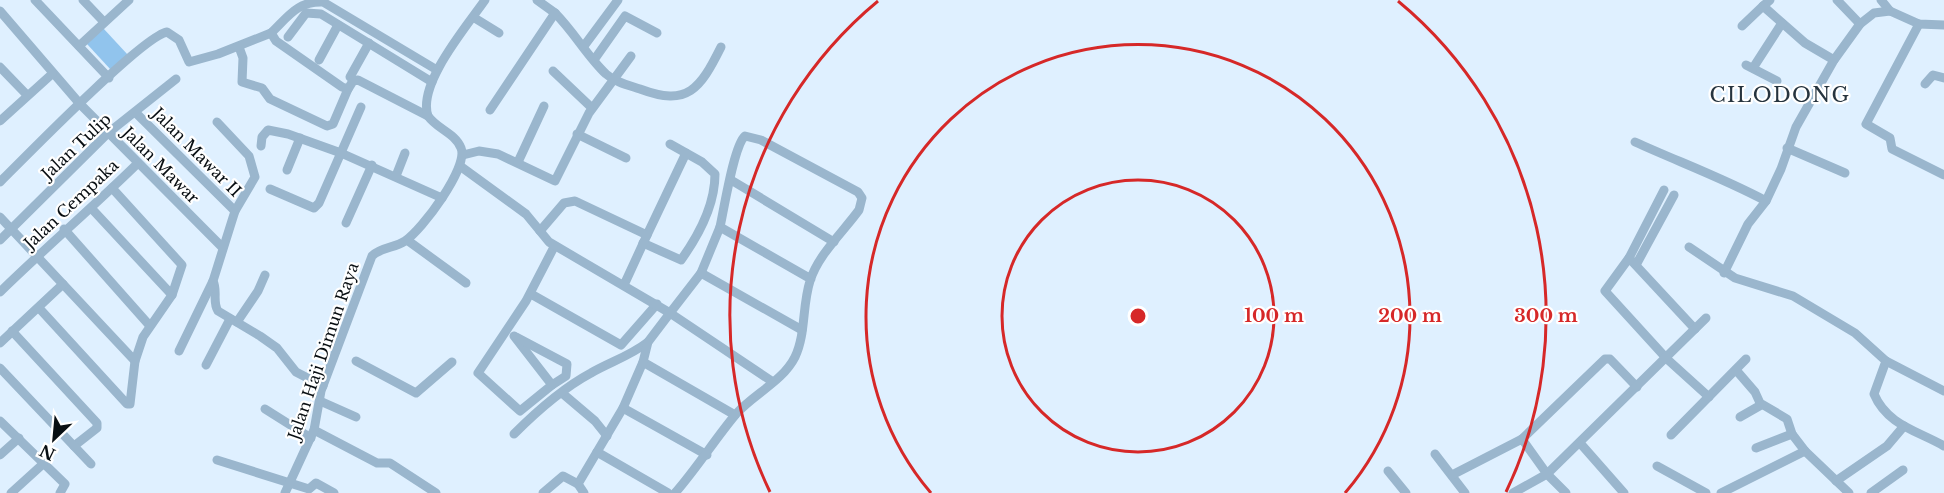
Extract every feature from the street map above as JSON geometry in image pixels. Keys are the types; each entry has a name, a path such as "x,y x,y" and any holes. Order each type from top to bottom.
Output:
{"street":[{"path":"35,0 110,78"},
{"path":"83,0 104,22"},
{"path":"79,46 129,0"},
{"path":"428,116 427,98 437,70 485,0"},
{"path":"537,0 555,13 614,80 646,92 678,97 684,95 706,74 721,46"},
{"path":"584,46 618,0"},
{"path":"1837,0 1860,24"},
{"path":"1881,0 1890,11 1919,24 1944,25"},
{"path":"0,182 80,104 144,45 161,33 167,32 179,40 189,62 272,33 297,8 308,2 323,2 437,70"},
{"path":"1742,26 1766,3 1782,23 1805,44 1834,60"},
{"name":"Jalan Mawar","path":"0,11 80,104 137,164 222,247"},
{"path":"1724,273 1749,224 1766,201 1782,169 1787,148 1834,60 1860,24 1874,13 1890,11"},
{"path":"288,37 306,13 321,14 432,82"},
{"path":"490,110 555,13"},
{"path":"594,60 625,16 657,33"},
{"path":"473,17 498,33"},
{"path":"1777,81 1750,67 1782,23"},
{"path":"1919,24 1866,124 1891,139 1892,149 1944,175"},
{"path":"319,60 338,25"},
{"path":"272,33 276,41 348,89"},
{"path":"350,77 369,44"},
{"path":"240,46 246,83 262,88 270,99 327,126 333,124 348,89 353,81 358,80 428,116 457,140 463,155 460,166 442,198 407,240 466,283"},
{"path":"463,155 488,152 518,162 555,181 592,108 622,72 632,56"},
{"path":"0,67 27,95"},
{"path":"553,71 592,108"},
{"path":"1,118 52,74"},
{"path":"1925,84 1933,75 1944,78"},
{"name":"Jalan Tulip","path":"0,240 108,133 176,79"},
{"path":"518,162 544,106"},
{"path":"270,189 314,208 319,203 361,107"},
{"name":"Jalan Mawar II","path":"136,113 235,211 222,247 215,284 179,351"},
{"path":"217,122 249,156 254,168 255,177 235,211"},
{"path":"261,146 264,134 268,130 300,138 372,165 442,198"},
{"path":"577,134 626,158"},
{"path":"514,434 531,417 592,372 633,354 648,342 701,273 720,227 734,158 741,139 750,136 858,192 862,198 859,210 834,242 811,279 802,330 794,358 773,382 752,397 735,415 707,455 675,493"},
{"path":"287,170 300,138"},
{"path":"1635,142 1694,169 1719,176 1766,201"},
{"path":"540,231 564,203 575,201 681,260 698,238 713,199 715,174 670,144"},
{"path":"1787,148 1845,173"},
{"path":"396,176 405,153"},
{"path":"624,285 686,153"},
{"name":"Jalan Cempaka","path":"0,292 64,229 92,209 137,164"},
{"path":"346,223 372,165"},
{"path":"460,166 526,214 554,247 657,304 773,382"},
{"path":"731,180 834,242"},
{"path":"39,308 128,404 131,403 135,361 150,326 172,295 182,264 112,188"},
{"path":"1633,262 1664,190"},
{"path":"1674,195 1633,262 1606,287 1606,294 1667,359 1709,397"},
{"path":"92,209 172,295"},
{"path":"0,217 135,361"},
{"path":"720,227 811,279"},
{"path":"64,229 150,326"},
{"name":"Jalan Haji Dimun Raya","path":"287,488 313,434 323,386 372,256 377,251 407,240"},
{"path":"510,334 567,364 566,376 520,411 478,373 510,334 554,247"},
{"path":"1689,247 1724,273 1793,296 1855,333 1887,361 1944,391"},
{"path":"1633,262 1695,329"},
{"path":"701,273 802,330"},
{"path":"206,365 233,320 258,291 265,275"},
{"path":"0,343 63,284"},
{"path":"215,284 214,306 277,348 296,372 323,386"},
{"path":"531,294 621,345 657,304"},
{"path":"1513,493 1547,474 1667,359 1706,318"},
{"path":"12,331 97,423 97,428 74,446"},
{"path":"510,334 552,386"},
{"path":"578,484 623,408 644,363 648,342"},
{"path":"1452,475 1522,439 1605,359 1610,359 1637,387"},
{"path":"1671,435 1746,359"},
{"path":"356,360 416,393 452,362"},
{"path":"1887,361 1874,394 1887,414 1904,426 1944,446"},
{"path":"644,363 735,415"},
{"path":"0,369 91,464"},
{"path":"1736,370 1761,405 1787,418 1792,434 1804,451 1849,493"},
{"path":"562,393 595,421 607,436"},
{"path":"320,401 356,417"},
{"path":"1740,417 1761,405"},
{"path":"623,408 707,455"},
{"path":"265,409 377,463 390,463 436,493"},
{"path":"0,421 65,484 60,493"},
{"path":"1836,481 1887,446 1904,426"},
{"path":"1756,448 1792,434"},
{"path":"0,455 19,438"},
{"path":"1522,439 1547,474 1566,493"},
{"path":"1580,443 1624,493"},
{"path":"1721,493 1804,451"},
{"path":"597,452 668,493"},
{"path":"1436,454 1465,493"},
{"path":"217,460 287,488 309,489 316,483 334,493"},
{"path":"11,493 43,464"},
{"path":"1657,466 1706,493"},
{"path":"1871,493 1903,470"},
{"path":"1388,471 1406,493"},
{"path":"543,493 563,476 578,484 585,493"}],"shaded area":[{"path":"103,28 128,55 111,70 87,44"}],"district":[{"name":"CILODONG","path":"1780,95"}]}
